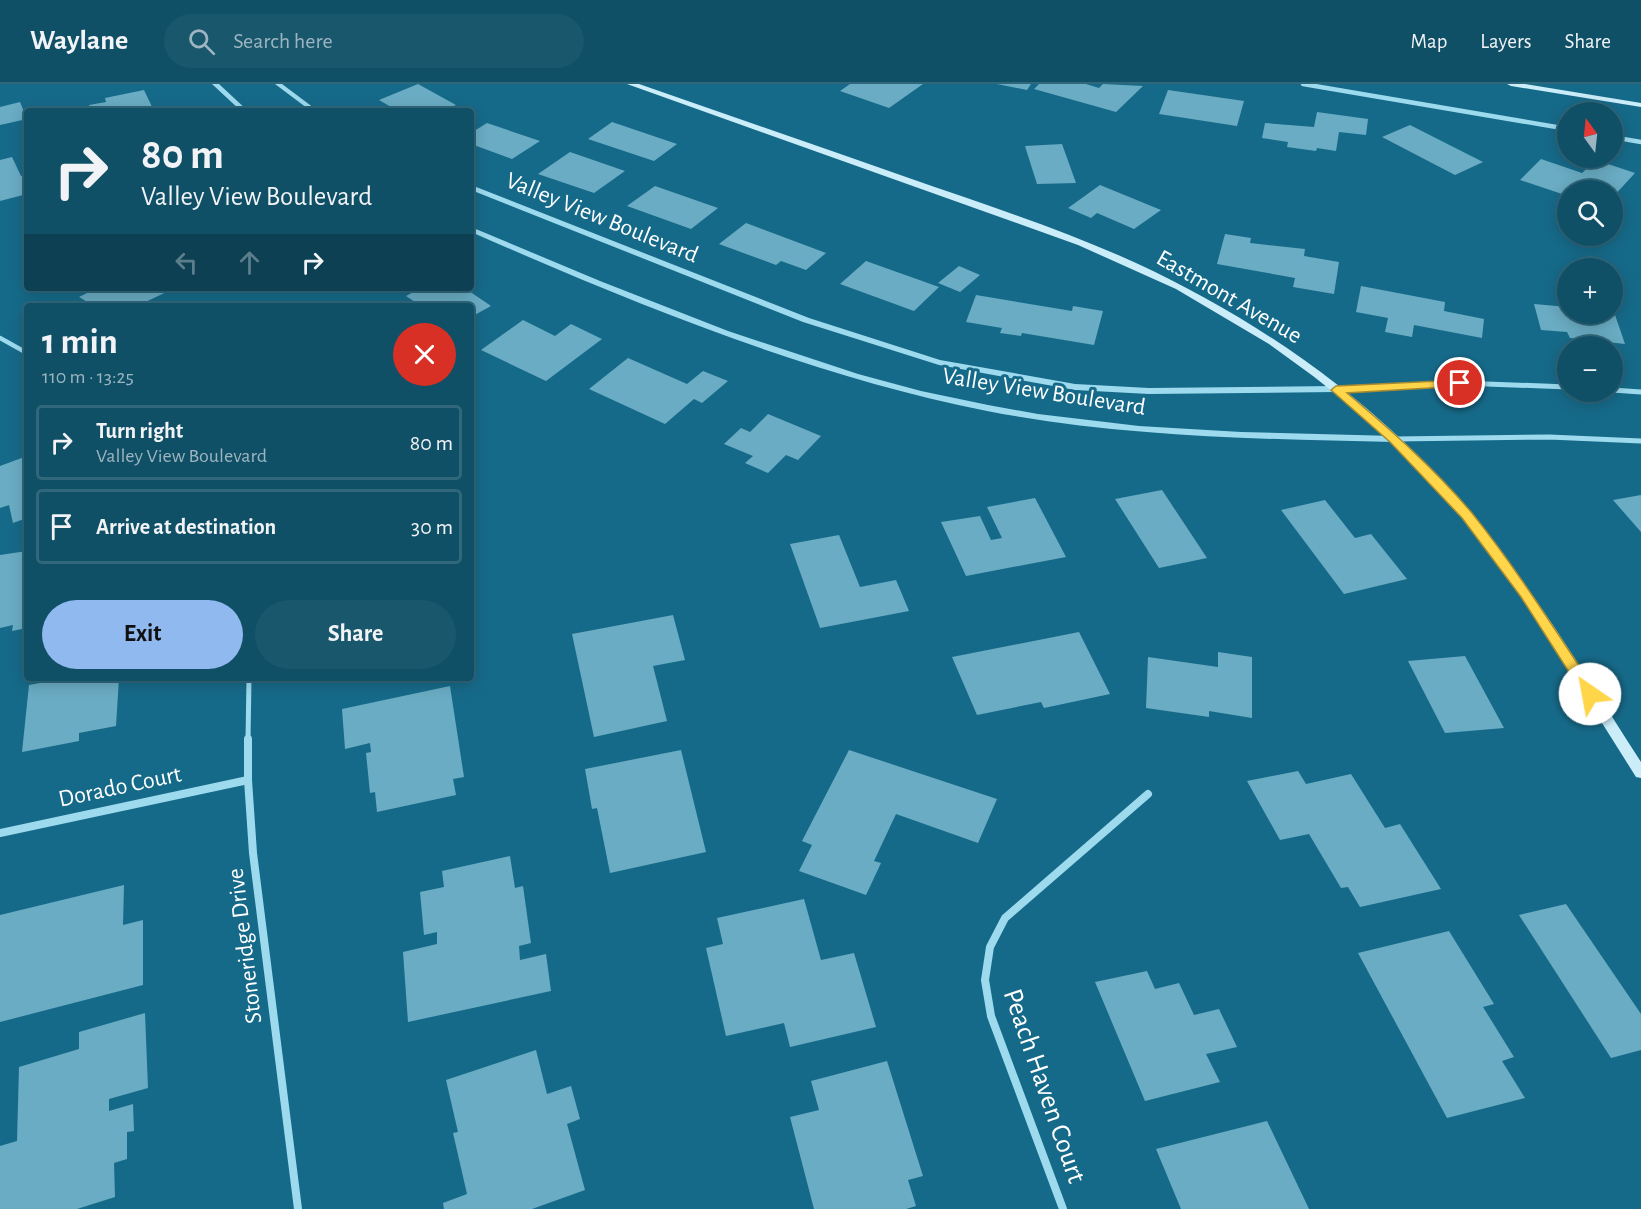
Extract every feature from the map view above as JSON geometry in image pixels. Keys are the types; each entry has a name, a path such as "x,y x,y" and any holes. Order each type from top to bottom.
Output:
{"main road":[{"name":"Eastmont Avenue","path":"631,84 1080,243 1166,281 1250,328 1336,390 1394,439 1435,480 1497,553 1641,773"},
{"path":"1511,84 1641,105"}],"street":[{"path":"215,84 242,108"},
{"path":"278,84 311,108"},
{"path":"1303,84 1557,127"},
{"path":"1623,139 1641,142"},
{"name":"Valley View Boulevard","path":"474,188 806,320 939,362 1075,387 1149,391 1336,390 1460,383 1557,387"},
{"name":"Valley View Boulevard","path":"474,230 575,274 754,343 836,370 987,408 1082,422 1199,433 1394,439 1504,437 1641,441"},
{"path":"0,338 24,351"},
{"path":"1623,391 1641,392"},
{"name":"Stoneridge Drive","path":"249,681 248,780 263,946 298,1209"},
{"name":"Dorado Court","path":"0,833 248,780"},
{"name":"Peach Haven Court","path":"1063,1209 991,1016 984,980 990,947 1005,918 1148,794"}],"building":[{"path":"418,84 456,105 449,108 393,108 379,100"},
{"path":"850,84 923,84 889,108 840,91"},
{"path":"997,84 1031,84 1027,90"},
{"path":"1039,84 1086,84 1099,88 1103,84 1143,86 1116,112 1034,89"},
{"path":"144,90 153,108 90,108 89,105 106,102 105,98"},
{"path":"1168,90 1244,101 1237,126 1159,114"},
{"path":"20,102 24,120 0,125 0,107"},
{"path":"1317,112 1368,119 1366,135 1339,132 1336,151 1287,147 1288,142 1262,138 1265,123 1314,127"},
{"path":"612,122 677,144 654,161 588,139"},
{"path":"487,123 540,141 512,159 474,145 474,131"},
{"path":"1410,125 1483,162 1455,175 1382,137"},
{"path":"1062,144 1076,183 1037,184 1025,146"},
{"path":"570,152 625,171 594,193 538,174"},
{"path":"12,157 21,176 24,176 24,195 0,201 0,160"},
{"path":"1541,159 1557,164 1557,168 1567,168 1582,173 1587,168 1620,168 1635,173 1623,186 1623,180 1557,180 1557,192 1520,180"},
{"path":"1100,185 1161,210 1134,229 1097,213 1091,218 1068,208"},
{"path":"655,186 718,208 691,229 627,206"},
{"path":"746,223 826,253 806,270 781,261 776,265 719,244"},
{"path":"1225,234 1251,238 1250,243 1305,249 1304,256 1339,262 1334,294 1293,287 1295,278 1217,264"},
{"path":"866,261 939,287 914,311 840,284"},
{"path":"959,266 980,275 960,292 938,283"},
{"path":"1361,286 1445,302 1444,311 1484,319 1482,338 1414,325 1412,337 1385,332 1388,318 1356,312"},
{"path":"84,291 169,291 143,303 89,303 79,297 87,293"},
{"path":"415,291 469,291 491,306 474,315 474,303 416,303 406,296"},
{"path":"976,295 1072,311 1073,306 1103,311 1094,345 1022,333 1021,336 1000,333 1002,328 966,322"},
{"path":"1534,304 1557,306 1557,324 1618,324 1622,336 1569,336 1567,332 1541,330"},
{"path":"523,320 555,336 571,324 602,339 546,381 481,350"},
{"path":"628,358 687,384 703,371 728,381 702,403 694,399 665,424 589,389"},
{"path":"768,414 821,436 798,460 786,455 768,473 745,463 753,456 724,444 741,428 750,432"},
{"path":"24,457 24,519 13,523 9,505 0,508 0,466"},
{"path":"1162,490 1207,558 1159,568 1115,499"},
{"path":"1641,495 1641,532 1613,500"},
{"path":"1035,498 1066,557 966,576 941,522 980,516 991,540 1002,538 987,507"},
{"path":"1325,500 1355,538 1371,534 1407,579 1344,594 1281,510"},
{"path":"839,535 860,587 896,580 909,611 820,628 790,544"},
{"path":"24,551 24,629 12,631 13,625 0,628 0,555"},
{"path":"673,615 685,660 653,666 667,721 594,737 572,634"},
{"path":"1079,632 1110,694 1044,708 1041,702 977,715 952,657"},
{"path":"1218,652 1252,657 1252,718 1209,711 1209,717 1146,708 1148,657 1218,667"},
{"path":"1465,656 1504,728 1445,733 1408,661"},
{"path":"51,681 119,681 116,726 79,733 79,741 22,752 29,685"},
{"path":"450,686 464,777 453,779 456,795 377,812 375,792 370,793 366,753 371,752 370,743 345,749 342,709"},
{"path":"681,750 706,852 610,873 597,808 592,809 585,769"},
{"path":"849,750 997,799 978,843 896,814 874,861 881,863 866,895 799,871 812,845 802,841"},
{"path":"1298,771 1306,784 1351,774 1385,828 1400,824 1441,889 1360,907 1348,887 1341,888 1309,834 1280,840 1247,781"},
{"path":"510,856 515,888 523,886 531,943 519,946 520,960 546,954 551,991 408,1022 403,952 437,944 437,932 424,935 420,892 444,887 442,871"},
{"path":"124,885 123,925 143,920 143,985 0,1022 0,915"},
{"path":"804,899 821,960 854,953 876,1027 790,1047 784,1023 726,1036 706,948 723,944 717,918"},
{"path":"1566,904 1641,1014 1641,1050 1611,1058 1519,915"},
{"path":"1449,931 1494,1004 1483,1007 1514,1057 1502,1061 1525,1098 1447,1118 1358,953"},
{"path":"1147,971 1155,989 1179,983 1194,1015 1219,1009 1237,1047 1206,1054 1220,1082 1145,1101 1095,982"},
{"path":"145,1013 148,1088 109,1099 109,1111 133,1104 134,1131 127,1132 127,1159 114,1163 115,1197 77,1209 0,1209 0,1146 17,1141 19,1067 79,1049 79,1032"},
{"path":"536,1050 547,1094 571,1086 580,1119 567,1124 585,1190 532,1209 444,1209 443,1203 467,1194 453,1133 458,1132 446,1080"},
{"path":"887,1061 923,1176 908,1180 916,1206 906,1209 814,1209 790,1117 819,1110 811,1081"},
{"path":"1267,1121 1309,1209 1181,1209 1156,1149"}],"route":[{"path":"1460,383 1336,390 1394,439 1467,515 1497,553 1590,694"}]}
